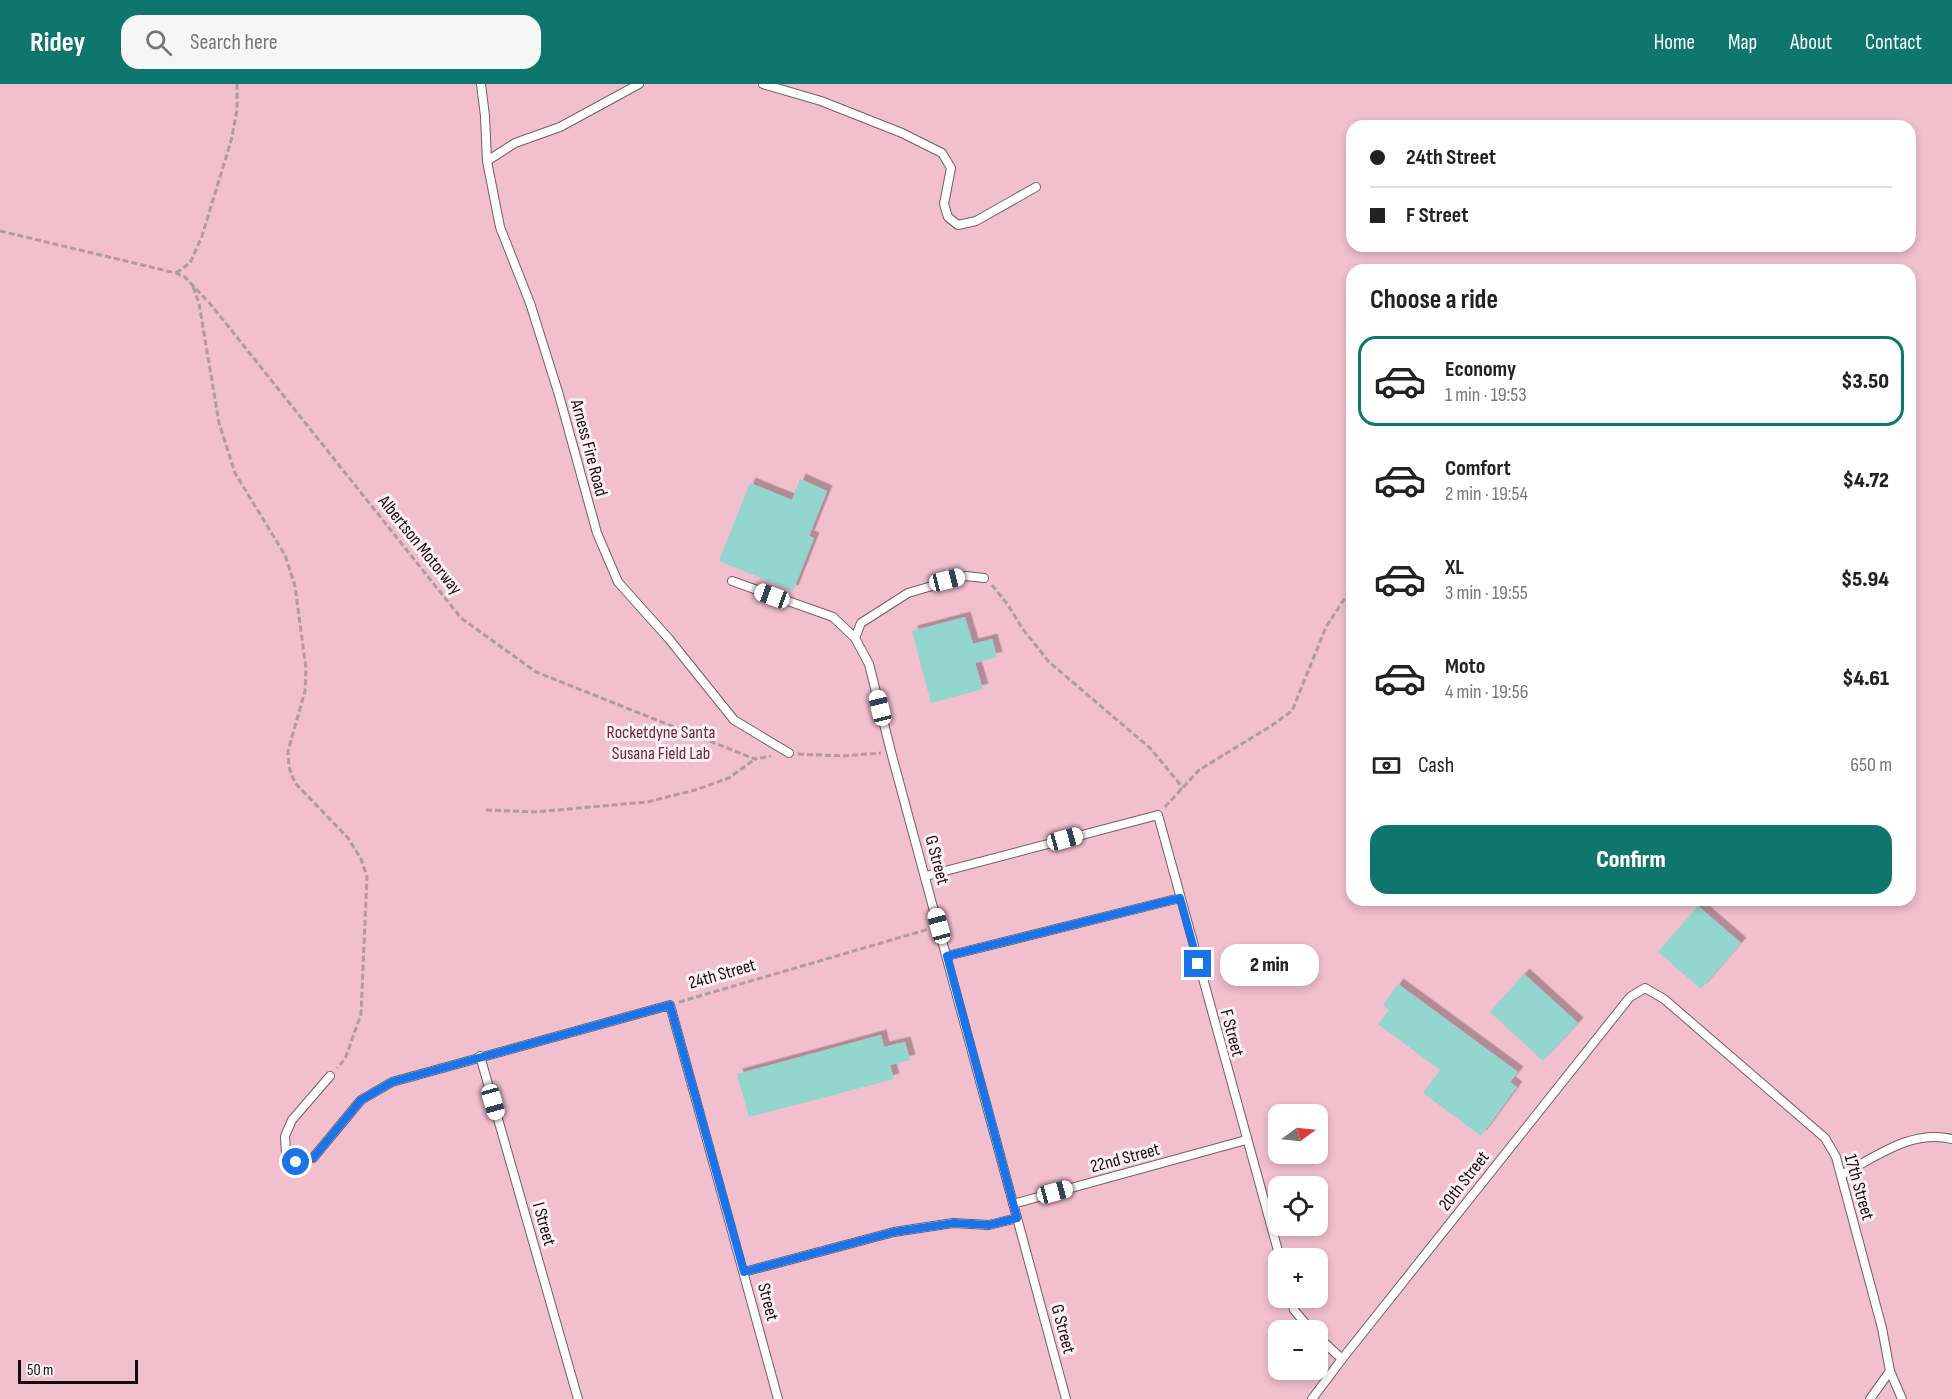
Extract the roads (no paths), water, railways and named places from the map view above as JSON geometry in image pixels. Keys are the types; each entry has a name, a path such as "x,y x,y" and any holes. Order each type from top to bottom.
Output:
{"lane":[{"name":"Arness Fire Road","path":"481,84 487,161 500,227 530,303 559,394 597,533 618,582 669,639 734,720 789,753"},
{"path":"487,161 515,143 560,127 639,84"},
{"path":"763,84 821,101 902,133 942,153 951,168 944,204 948,217 958,225 976,221 1036,187"},
{"path":"855,638 861,623 908,593 966,576 984,578"},
{"name":"G Street","path":"732,581 833,617 855,638 869,664 1066,1399"},
{"name":"F Street","path":"926,876 1158,815 1277,1248"},
{"path":"947,956 1180,898"},
{"name":"17th Street","path":"1645,988 1664,999 1825,1138 1836,1157 1882,1328 1890,1371 1902,1399"},
{"name":"20th Street","path":"1312,1399 1630,997 1645,988"},
{"name":"24th Street","path":"330,1076 292,1120 285,1136 286,1154 296,1162 313,1158 361,1100 392,1082 670,1005"},
{"name":"Street","path":"670,1005 778,1399"},
{"name":"I Street","path":"480,1056 578,1399"},
{"path":"1841,1175 1906,1141 1925,1136 1952,1139"},
{"name":"22nd Street","path":"1013,1204 1246,1140"},
{"path":"744,1272 894,1232 954,1223 989,1225 1017,1218"},
{"path":"1294,1308 1302,1320"},
{"path":"1328,1346 1342,1359"},
{"path":"1870,1399 1890,1371"}],"park label":[{"name":"Rocketdyne Santa Susana Field Lab","path":"661,742"}]}
